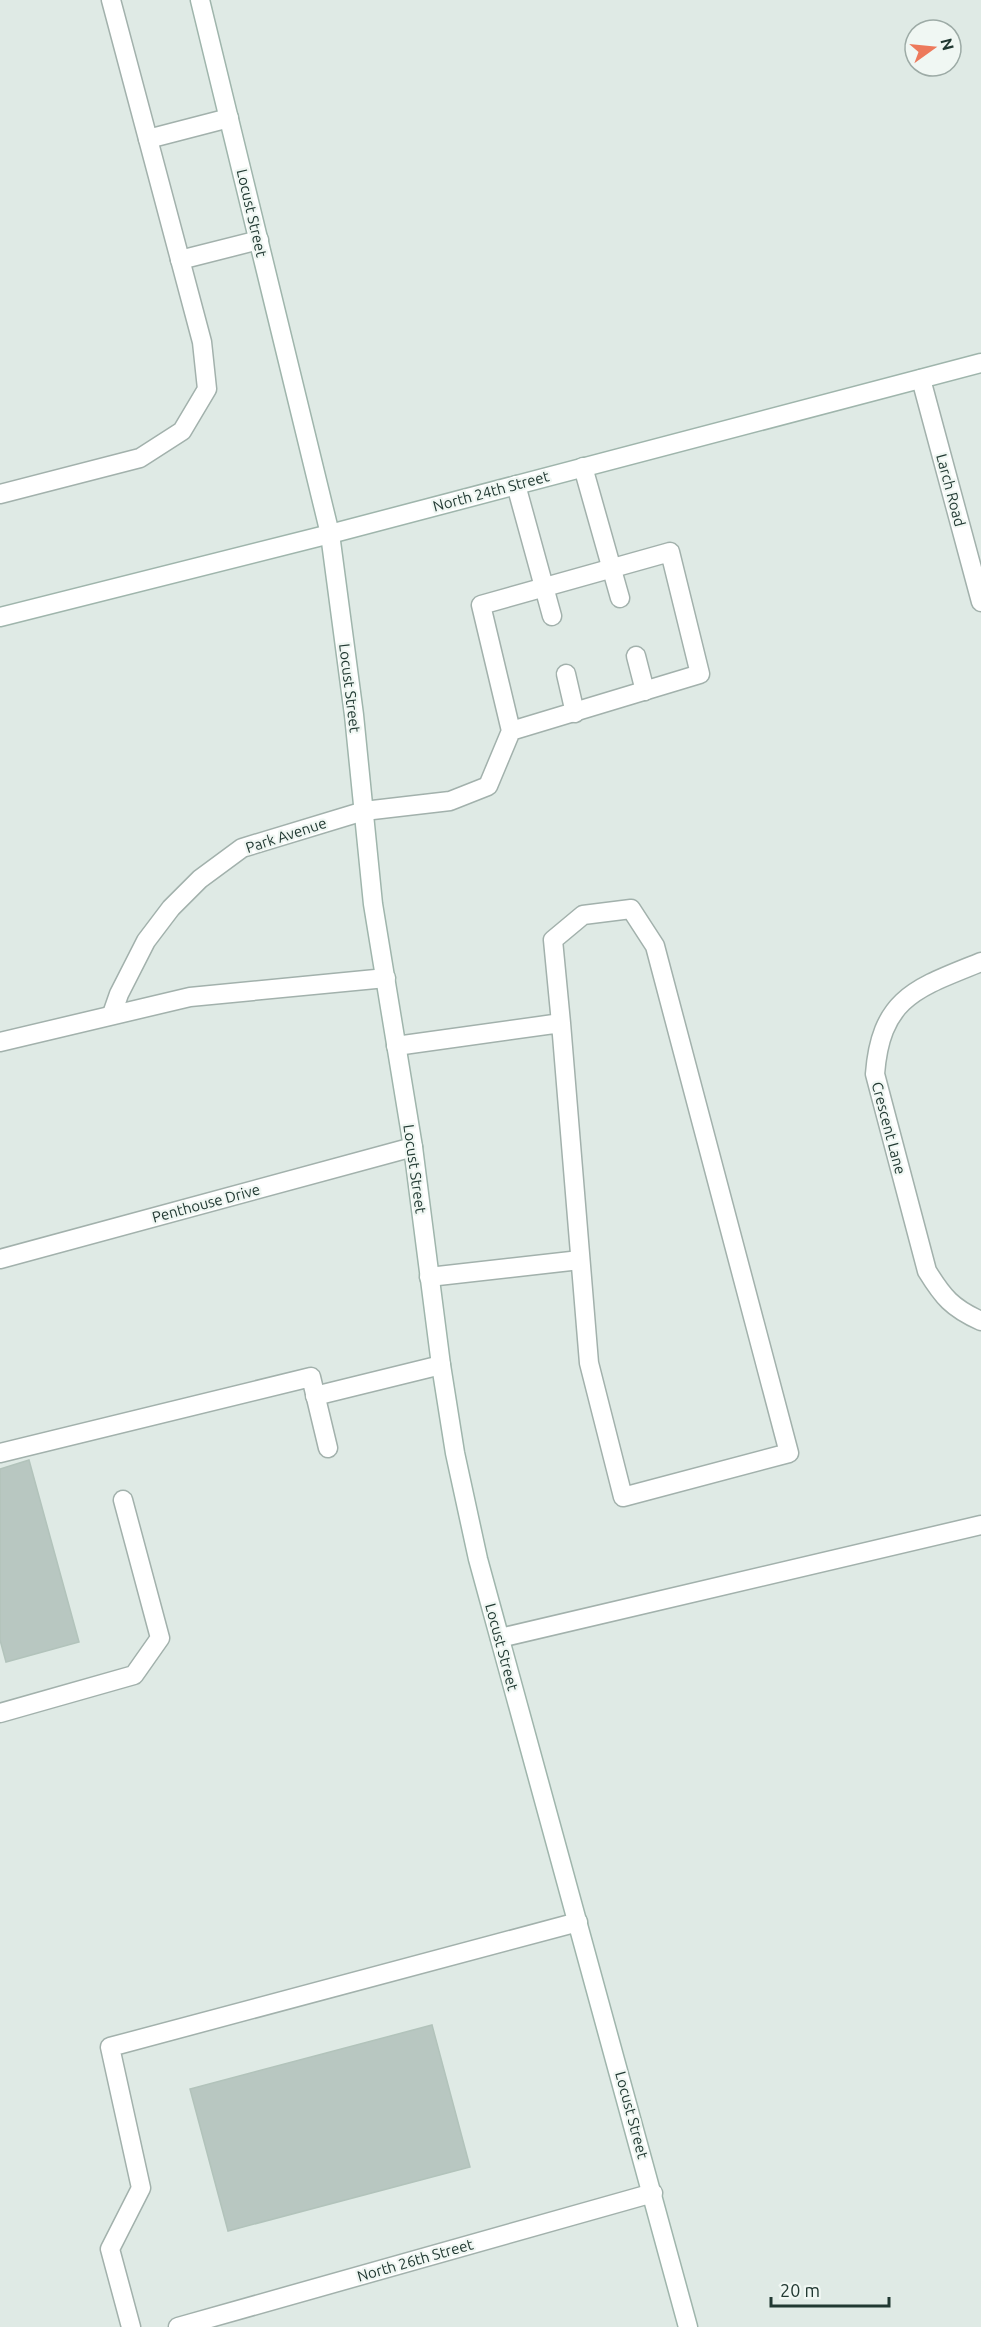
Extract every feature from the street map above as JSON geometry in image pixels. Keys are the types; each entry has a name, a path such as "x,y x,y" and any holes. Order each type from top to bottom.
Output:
{"street":[{"path":"0,494 140,458 182,431 207,389 202,342 111,0"},
{"name":"Locust Street","path":"200,0 330,534 354,715 373,904 413,1147 441,1365 455,1453 476,1548 688,2327"},
{"path":"148,139 230,118"},
{"path":"180,260 259,240"},
{"name":"North 24th Street","path":"0,617 330,534 981,363"},
{"name":"Larch Road","path":"921,379 981,602"},
{"path":"583,467 620,598"},
{"path":"516,485 552,616"},
{"path":"670,552 700,674 511,731 481,604 545,588 611,567 670,552"},
{"path":"636,656 645,691"},
{"path":"566,674 575,713"},
{"name":"Park Avenue","path":"112,1014 119,994 146,941 171,908 200,879 242,848 364,811 450,801 488,786 511,731"},
{"path":"631,909 655,946 789,1453 623,1497 589,1363 561,1023 554,940 583,915 631,909"},
{"name":"Crescent Lane","path":"981,962 924,985 903,1001 885,1025 877,1051 875,1074 927,1271 943,1296 965,1314 981,1321"},
{"path":"0,1042 190,997 386,978"},
{"path":"396,1046 561,1023"},
{"name":"Penthouse Drive","path":"0,1259 413,1147"},
{"path":"429,1277 580,1260"},
{"path":"315,1396 441,1365"},
{"path":"0,1453 310,1377 328,1448"},
{"path":"0,1713 134,1675 160,1638 123,1500"},
{"path":"500,1638 981,1525"},
{"path":"131,2327 110,2248 141,2188 110,2047 578,1922"},
{"name":"North 26th Street","path":"178,2327 653,2193"}],"building":[{"path":"29,1460 79,1642 6,1662 0,1640 0,1469"},
{"path":"432,2025 470,2167 228,2231 190,2089"}]}
